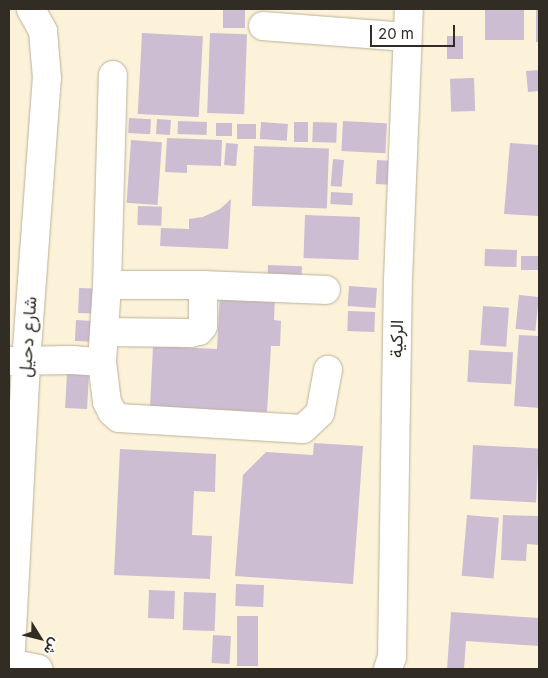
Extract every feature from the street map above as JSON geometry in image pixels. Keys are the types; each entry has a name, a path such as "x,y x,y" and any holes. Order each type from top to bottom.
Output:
{"street":[{"name":"شارع دحيل","path":"10,666 17,361 47,78 43,31 31,9"},
{"name":"الركية","path":"388,669 392,657 398,279 408,9"},
{"path":"263,26 406,37"},
{"path":"113,74 107,284 102,362 107,402 112,412 119,418 303,429 320,413 328,370"},
{"path":"107,284 203,284 326,290"},
{"path":"104,332 190,333 199,331 203,326 203,284"},
{"path":"17,361 72,360 102,362"},
{"path":"10,666 38,669"}],"building":[{"path":"223,9 245,9 245,28 223,28"},
{"path":"485,9 524,9 524,40 485,40"},
{"path":"536,9 539,9 539,42 536,42"},
{"path":"142,33 203,36 199,117 138,114"},
{"path":"210,33 247,34 244,114 207,113"},
{"path":"447,36 463,36 463,59 447,59"},
{"path":"539,70 539,91 528,92 526,71"},
{"path":"474,78 475,111 451,112 450,79"},
{"path":"129,118 151,119 150,134 128,133"},
{"path":"157,119 171,120 170,135 156,134"},
{"path":"178,121 207,122 207,135 178,134"},
{"path":"343,121 387,123 385,153 341,151"},
{"path":"261,122 288,124 287,141 260,139"},
{"path":"294,122 308,122 308,142 294,142"},
{"path":"313,122 337,123 336,143 312,142"},
{"path":"216,123 232,123 232,136 216,136"},
{"path":"237,124 256,124 256,139 237,139"},
{"path":"167,138 222,140 221,166 187,165 187,173 165,172"},
{"path":"131,140 162,142 158,205 127,203"},
{"path":"226,143 238,144 236,166 224,165"},
{"path":"510,143 539,145 539,216 504,214"},
{"path":"254,146 329,149 327,209 252,206"},
{"path":"333,159 344,160 342,187 331,186"},
{"path":"377,160 397,161 396,185 376,184"},
{"path":"331,192 353,193 352,205 330,204"},
{"path":"231,199 228,249 160,246 161,228 189,229 189,219 203,217 220,209"},
{"path":"138,206 162,207 161,226 137,225"},
{"path":"305,215 360,217 358,260 303,258"},
{"path":"485,249 517,250 516,267 484,266"},
{"path":"521,256 539,256 539,270 521,270"},
{"path":"268,265 302,266 301,280 268,279"},
{"path":"349,286 377,288 376,308 348,306"},
{"path":"79,288 103,289 102,314 78,313"},
{"path":"220,292 275,295 274,320 281,321 280,346 271,346 267,412 150,407 153,346 217,349"},
{"path":"519,295 539,297 535,331 515,329"},
{"path":"483,306 509,308 506,347 480,345"},
{"path":"348,311 375,312 374,332 347,331"},
{"path":"76,320 93,321 92,342 75,341"},
{"path":"519,335 539,336 539,408 514,406"},
{"path":"469,350 513,352 511,384 467,382"},
{"path":"67,372 89,373 87,409 65,408"},
{"path":"314,443 363,446 353,584 235,576 243,475 266,452 313,455"},
{"path":"473,445 539,448 536,502 470,499"},
{"path":"120,449 216,454 215,492 194,491 192,535 212,536 210,579 114,575"},
{"path":"467,515 499,518 494,579 462,576"},
{"path":"503,515 539,516 539,545 527,544 526,561 501,560"},
{"path":"236,584 264,585 263,607 235,606"},
{"path":"149,590 175,591 174,619 148,618"},
{"path":"184,592 216,593 215,631 183,630"},
{"path":"451,612 539,618 539,646 466,641 464,669 447,669"},
{"path":"237,616 258,616 258,666 237,666"},
{"path":"213,635 231,636 230,664 212,663"}]}
